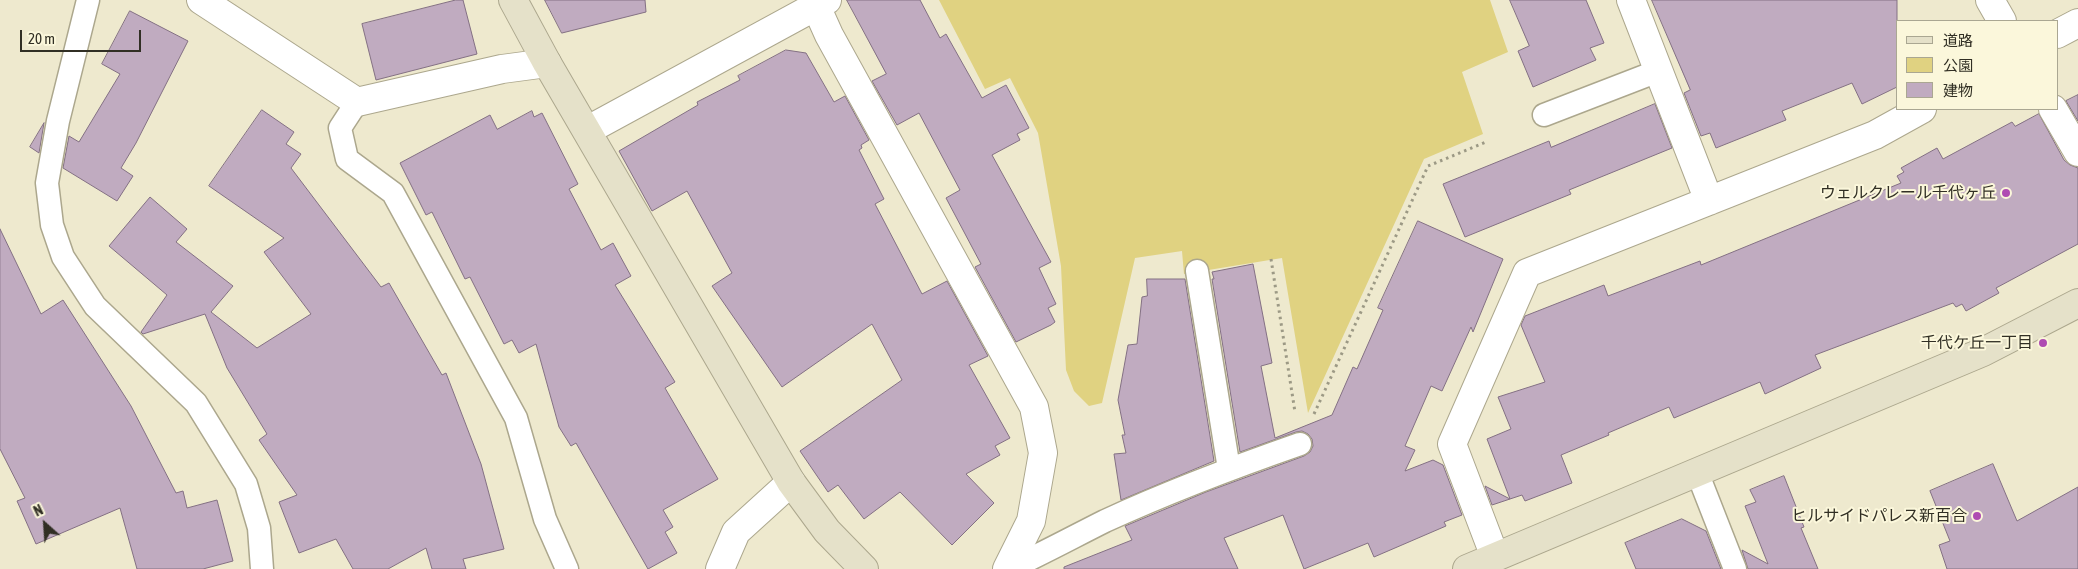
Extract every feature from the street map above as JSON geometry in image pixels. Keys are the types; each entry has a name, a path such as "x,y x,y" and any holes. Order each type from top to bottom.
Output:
{"street":[{"path":"201,0 357,102 502,69 547,63"},
{"path":"512,0 791,482 827,531 864,569"},
{"path":"1631,0 1709,201"},
{"path":"1990,0 2001,20"},
{"path":"588,130 822,3 829,35 1034,407 1043,453 1030,521 1008,569"},
{"path":"2058,33 2078,23"},
{"path":"1495,557 1452,444 1526,273 1875,135 1920,110"},
{"path":"2054,110 2078,152"},
{"path":"1467,569 1983,352 2078,303"},
{"path":"720,569 736,532 791,482"}],"lane":[{"path":"88,0 58,121 47,183 52,225 63,257 95,306 196,403 246,484 259,528 262,569"},
{"path":"1544,115 1658,71"},
{"path":"357,102 340,128 347,159 393,193 516,418 545,519 567,569"},
{"path":"1197,271 1229,469"},
{"path":"1008,569 1041,555 1105,522 1229,469 1300,444"},
{"path":"1696,472 1735,569"}],"path":[{"path":"1300,444 1428,166 1486,142"},
{"path":"1271,259 1300,444"}],"green space":[{"path":"939,0 1490,0 1508,52 1462,72 1483,134 1424,159 1308,413 1282,258 1184,274 1182,251 1135,258 1102,403 1089,406 1074,391 1066,370 1061,266 1038,133 1010,78 985,89"}],"building":[{"path":"456,0 463,0 477,54 376,80 362,24"},
{"path":"545,0 645,0 646,12 562,33"},
{"path":"847,0 920,0 940,38 946,34 982,98 1006,85 1029,128 1017,134 1020,140 992,155 1051,262 1039,268 1056,304 1048,308 1055,322 1051,325 1016,342 975,267 981,264 946,198 960,190 919,113 897,125 872,81 886,74"},
{"path":"1510,0 1586,0 1604,43 1590,48 1596,60 1533,87 1518,51 1529,46"},
{"path":"1652,0 1897,0 1896,87 1862,104 1852,83 1782,111 1786,120 1716,148 1710,133 1701,136 1684,93 1690,90"},
{"path":"130,11 188,41 136,143 121,168 133,176 117,201 63,168 69,136 79,142 120,74 102,64"},
{"path":"786,50 806,53 834,102 845,96 869,140 861,145 862,148 859,150 884,199 875,204 922,294 947,281 988,356 969,365 1010,438 995,446 1000,455 966,474 994,503 952,545 900,492 864,519 838,485 828,492 800,451 902,380 872,324 782,387 712,286 732,273 687,191 652,211 619,151 698,105 697,102 740,80 738,76"},
{"path":"2078,95 2078,121 2066,101"},
{"path":"1655,104 1672,148 1569,190 1571,194 1465,237 1443,184 1549,141 1551,147"},
{"path":"262,110 294,132 286,144 301,154 291,168 381,287 389,283 442,375 446,373 481,464 504,549 463,559 466,569 432,569 426,548 388,569 353,569 336,539 299,553 279,502 297,495 259,440 267,434 227,368 205,314 143,334 141,332 167,295 109,246 150,197 187,229 176,242 233,286 211,312 257,348 311,314 264,252 284,238 209,186"},
{"path":"532,111 534,117 542,113 578,184 569,189 601,250 613,243 631,276 615,285 675,382 665,388 718,479 663,510 673,527 665,532 677,553 648,569 576,443 571,446 559,427 536,344 519,353 512,340 504,344 470,277 465,279 432,212 426,215 400,163 490,115 497,129"},
{"path":"2039,114 2064,160 2078,168 2078,244 1996,288 1999,293 1966,311 1962,304 1956,307 1953,303 1815,355 1821,368 1765,394 1760,382 1674,418 1669,407 1561,455 1572,483 1525,501 1522,495 1510,499 1487,439 1511,429 1498,397 1545,382 1521,325 1525,316 1604,285 1608,296 1700,261 1701,265 1901,183 1897,176 1904,172 1901,168 1937,148 1943,159 2012,122 2015,126"},
{"path":"44,123 39,153 30,147"},
{"path":"1418,221 1503,259 1473,332 1471,327 1442,391 1431,386 1405,446 1415,450 1405,471 1433,460 1443,465 1462,515 1444,522 1446,526 1374,557 1368,543 1304,569 1283,515 1224,538 1238,569 1064,569 1064,567 1132,540 1125,526 1206,492 1304,456 1310,452 1313,446 1312,439 1302,431 1240,452 1212,272 1253,264 1272,363 1261,366 1275,438 1332,415 1353,367 1357,369 1383,310 1378,308"},
{"path":"0,229 41,314 63,300 131,406 176,493 183,491 187,508 217,500 233,561 203,569 137,569 120,508 36,544 17,501 25,498 0,449"},
{"path":"1147,279 1185,279 1214,461 1121,500 1114,454 1126,453 1122,435 1125,435 1118,400 1128,345 1137,344 1142,297 1147,296"},
{"name":"ヒルサイドパレス新百合","path":"1993,464 2017,521 2078,487 2078,569 1947,569 1939,545 1950,541 1930,491"},
{"path":"1784,476 1804,527 1801,528 1818,569 1748,569 1742,550 1768,564 1745,506 1756,502 1750,490"},
{"path":"1485,486 1510,499 1492,505"},
{"path":"1682,519 1706,531 1721,569 1636,569 1625,543"}],"place":[{"name":"ウェルクレール千代ヶ丘","path":"2006,193"},
{"name":"千代ケ丘一丁目","path":"2043,343"},
{"name":"ヒルサイドパレス新百合","path":"1977,516"}]}
